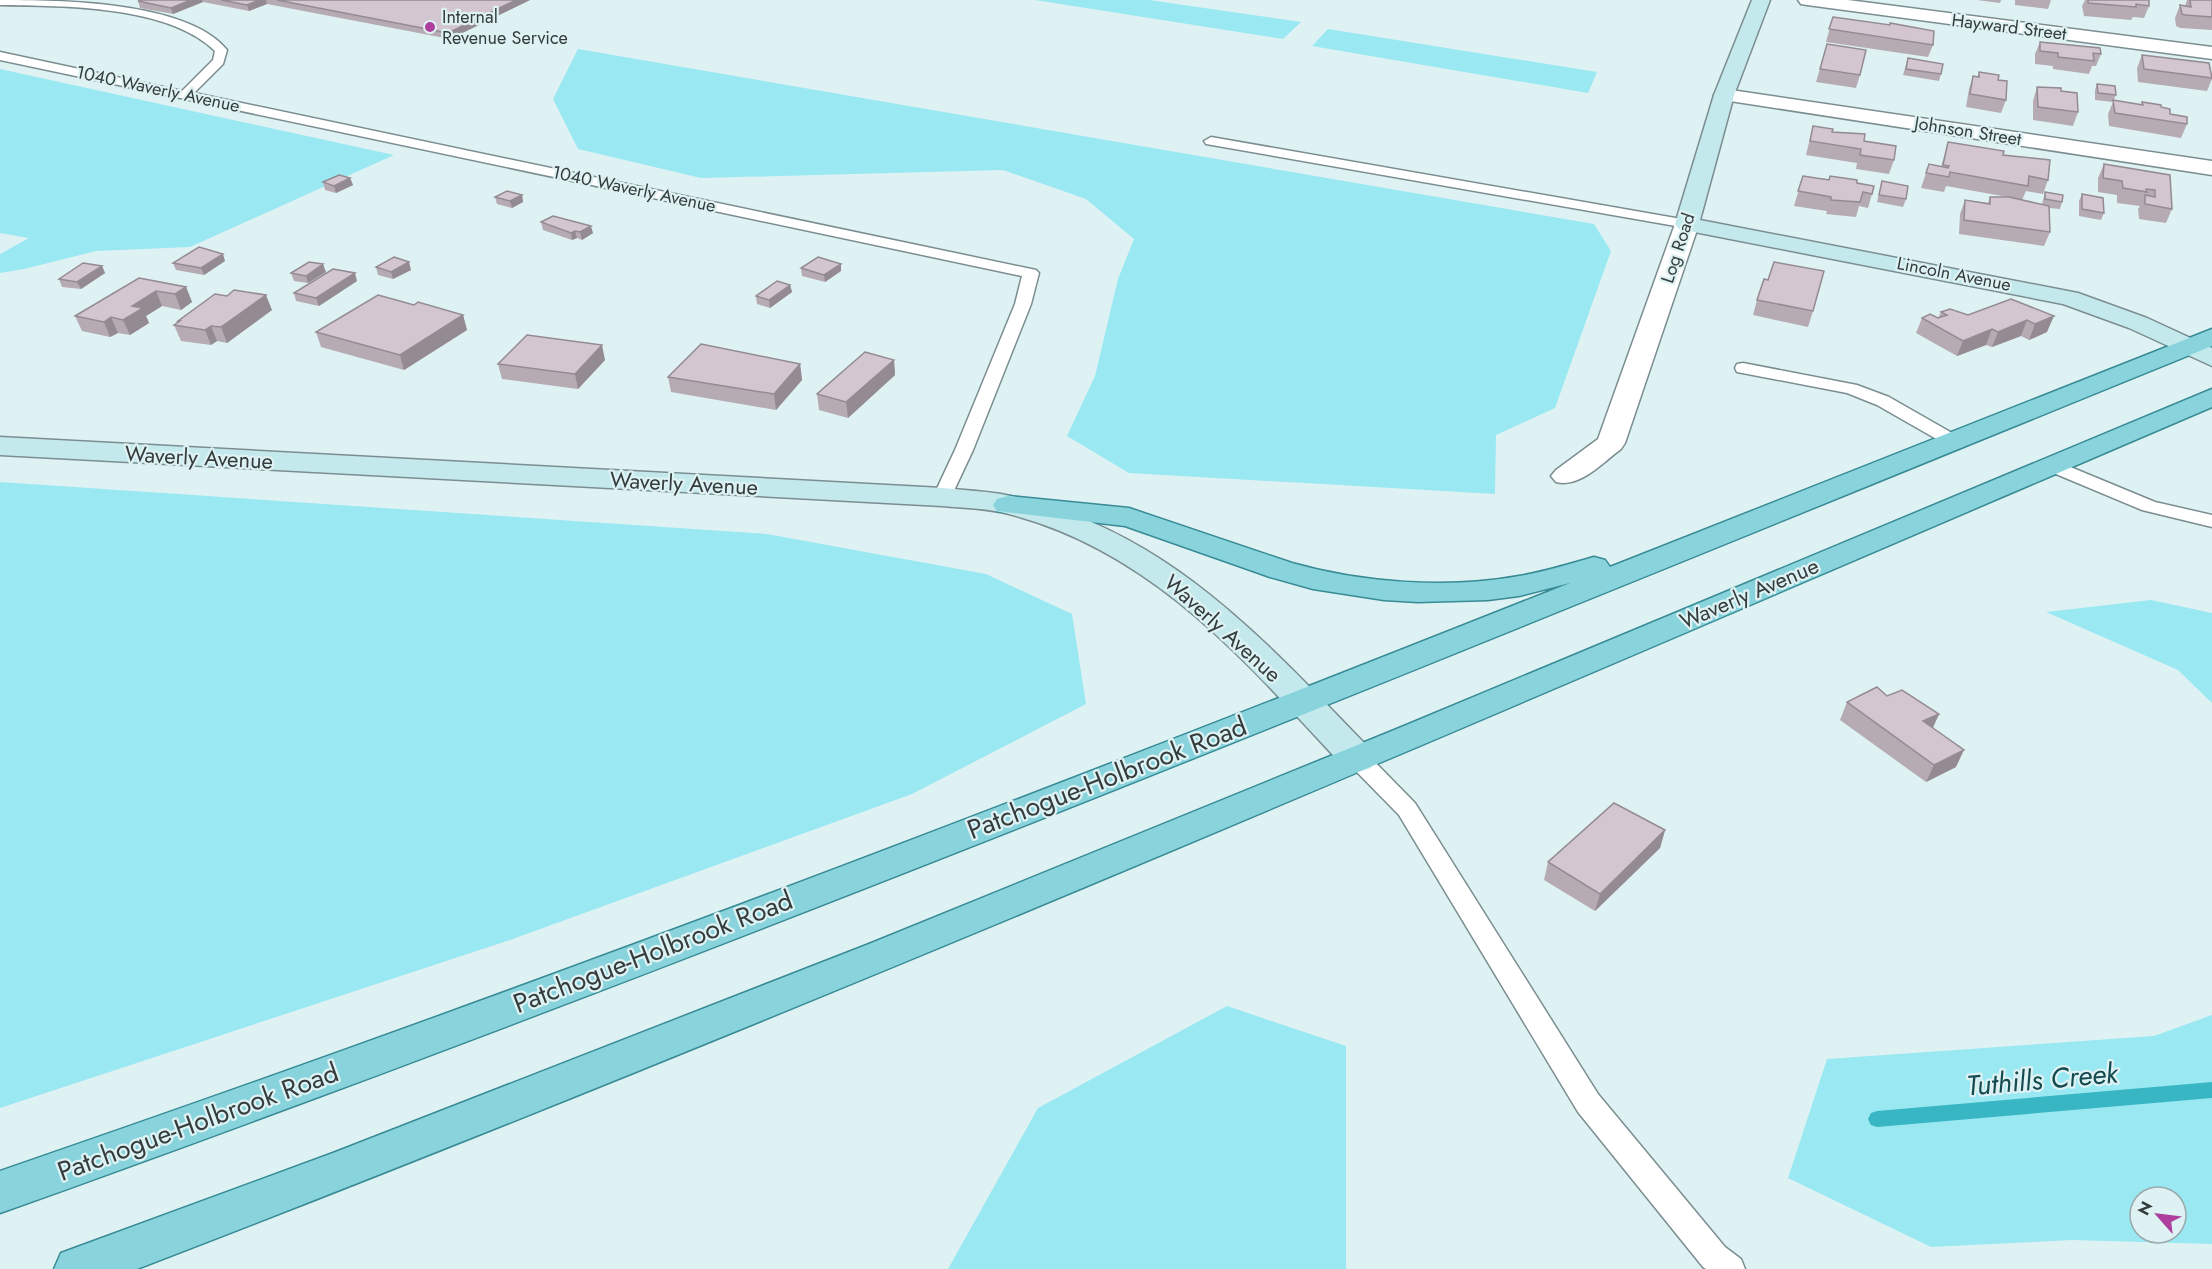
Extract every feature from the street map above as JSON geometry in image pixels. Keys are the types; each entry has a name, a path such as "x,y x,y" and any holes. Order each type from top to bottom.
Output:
{"main road":[{"name":"Log Road","path":"1687,224 1724,95 1761,0"},
{"name":"Lincoln Avenue","path":"1687,224 2069,298 2204,347"},
{"path":"1303,702 1953,441 2204,347"},
{"name":"Waverly Avenue","path":"0,446 942,497 1008,505 1065,523 1121,548 1151,565 1202,603 1358,759 2212,397"},
{"path":"1008,505 1129,518 1256,562 1313,579 1384,590 1418,592 1459,592 1519,586 1704,541"},
{"name":"Patchogue-Holbrook Road","path":"0,1192 209,1119 593,976 1303,702"},
{"path":"78,1269 258,1202 608,1066 1358,759"}],"street":[{"name":"Hayward Street","path":"1807,0 2212,53"},
{"name":"Johnson Street","path":"1724,95 2212,168"},
{"name":"Log Road","path":"1566,476 1611,443 1687,224"}],"lane":[{"path":"0,2 82,4 172,21 201,33 217,42 221,50 219,61 185,94"},
{"name":"1040 Waverly Avenue","path":"0,56 1031,273 1023,304 964,450 942,497"},
{"path":"1211,141 1687,224"},
{"path":"1743,368 1851,389 1883,401 1953,441"},
{"path":"2051,465 2149,506 2212,521"},
{"path":"1358,759 1407,809 1588,1103 1714,1257 1730,1269"}],"shaded area":[{"path":"1035,0 1149,0 1301,22 1283,39"},
{"path":"1328,29 1597,72 1588,93 1312,46"},
{"path":"578,49 1594,224 1611,251 1555,408 1496,435 1495,494 1129,473 1067,436 1095,376 1118,279 1134,239 1086,199 1003,170 701,178 578,149 553,99"},
{"path":"0,69 394,155 190,247 96,251 0,273 0,254 29,238 0,233"},
{"path":"0,482 767,534 986,574 1072,614 1086,704 912,794 510,940 0,1108"},
{"path":"2151,600 2212,613 2212,703 2178,670 2046,612"},
{"path":"1227,1006 1346,1046 1346,1269 948,1269 1038,1108"},
{"path":"2212,1015 2212,1244 2188,1243 2188,1185 2128,1185 2128,1242 2072,1240 1931,1247 1788,1178 1827,1059 2154,1036"}],"building":[{"path":"191,0 171,8 138,1"},
{"path":"221,0 259,0 247,5"},
{"name":"Internal Revenue Service","path":"277,0 516,0 448,33"},
{"path":"2088,0 2149,0 2149,6 2088,3"},
{"path":"2190,0 2212,0 2212,17 2182,14 2180,5 2191,7"},
{"path":"1833,17 1890,25 1890,23 1934,31 1933,45 1829,29"},
{"path":"2040,42 2100,48 2101,54 2093,53 2094,61 2058,57 2058,53 2040,51"},
{"path":"1827,44 1866,50 1860,75 1820,69"},
{"path":"2142,55 2209,63 2212,78 2144,69"},
{"path":"1908,58 1943,64 1941,74 1906,69"},
{"path":"1979,72 1999,75 1998,80 2007,81 2006,100 1970,94 1973,76 1979,77"},
{"path":"2097,84 2115,86 2116,95 2098,93"},
{"path":"2037,87 2061,88 2061,91 2077,93 2078,112 2038,107"},
{"path":"2113,100 2143,105 2142,102 2161,105 2161,107 2170,109 2170,114 2187,117 2187,124 2115,113"},
{"path":"1813,126 1833,129 1832,132 1865,134 1864,141 1896,146 1894,160 1860,155 1861,149 1810,141"},
{"path":"1948,142 2004,151 2003,155 2050,160 2048,180 2029,176 2028,186 1950,172 1949,177 1926,173 1929,164 1948,168 1949,166 1943,165"},
{"path":"2104,164 2170,175 2172,209 2145,204 2145,195 2155,197 2155,190 2146,189 2147,192 2123,188 2122,181 2103,178"},
{"path":"339,175 350,178 334,186 323,182"},
{"path":"1803,176 1829,180 1830,176 1857,180 1857,183 1874,186 1872,194 1863,192 1860,202 1831,200 1831,197 1798,191"},
{"path":"1882,181 1908,186 1906,199 1879,195"},
{"path":"507,191 522,195 510,201 495,197"},
{"path":"2045,192 2063,195 2062,202 2045,199"},
{"path":"2082,194 2103,198 2104,213 2082,209"},
{"path":"1990,197 2009,197 2049,206 2050,232 1964,220 1965,200 1990,204"},
{"path":"553,216 591,226 580,232 571,233 541,222"},
{"path":"199,247 223,254 201,268 173,263"},
{"path":"394,257 409,262 391,272 376,267"},
{"path":"818,257 841,264 824,275 801,268"},
{"path":"309,262 323,264 306,276 291,273"},
{"path":"1774,262 1824,271 1813,311 1757,300 1764,279 1768,280"},
{"path":"83,263 102,266 77,282 59,279"},
{"path":"333,269 355,273 316,298 294,293"},
{"path":"139,278 186,287 175,294 156,291 132,306 143,308 123,320 111,317 104,322 75,316"},
{"path":"777,281 790,285 769,300 756,296"},
{"path":"234,290 266,295 221,327 211,326 205,330 174,325 215,294 227,296"},
{"path":"378,295 414,305 418,302 463,315 400,355 316,332"},
{"path":"2011,299 2054,316 2035,324 2027,320 1998,332 1992,329 1963,341 1922,318 1930,314 1938,318 1947,315 1941,312 1950,309 1968,315"},
{"path":"527,335 602,345 575,374 498,364"},
{"path":"701,344 800,364 774,394 668,377"},
{"path":"865,352 894,360 846,402 817,394"},
{"path":"1877,687 1887,696 1902,690 1939,714 1923,721 1964,750 1934,765 1847,702"},
{"path":"1614,803 1665,830 1600,894 1548,862"}],"waterway":[{"name":"Tuthills Creek","path":"1877,1119 2212,1090"}],"place":[{"name":"Internal Revenue Service","path":"430,27"}]}
